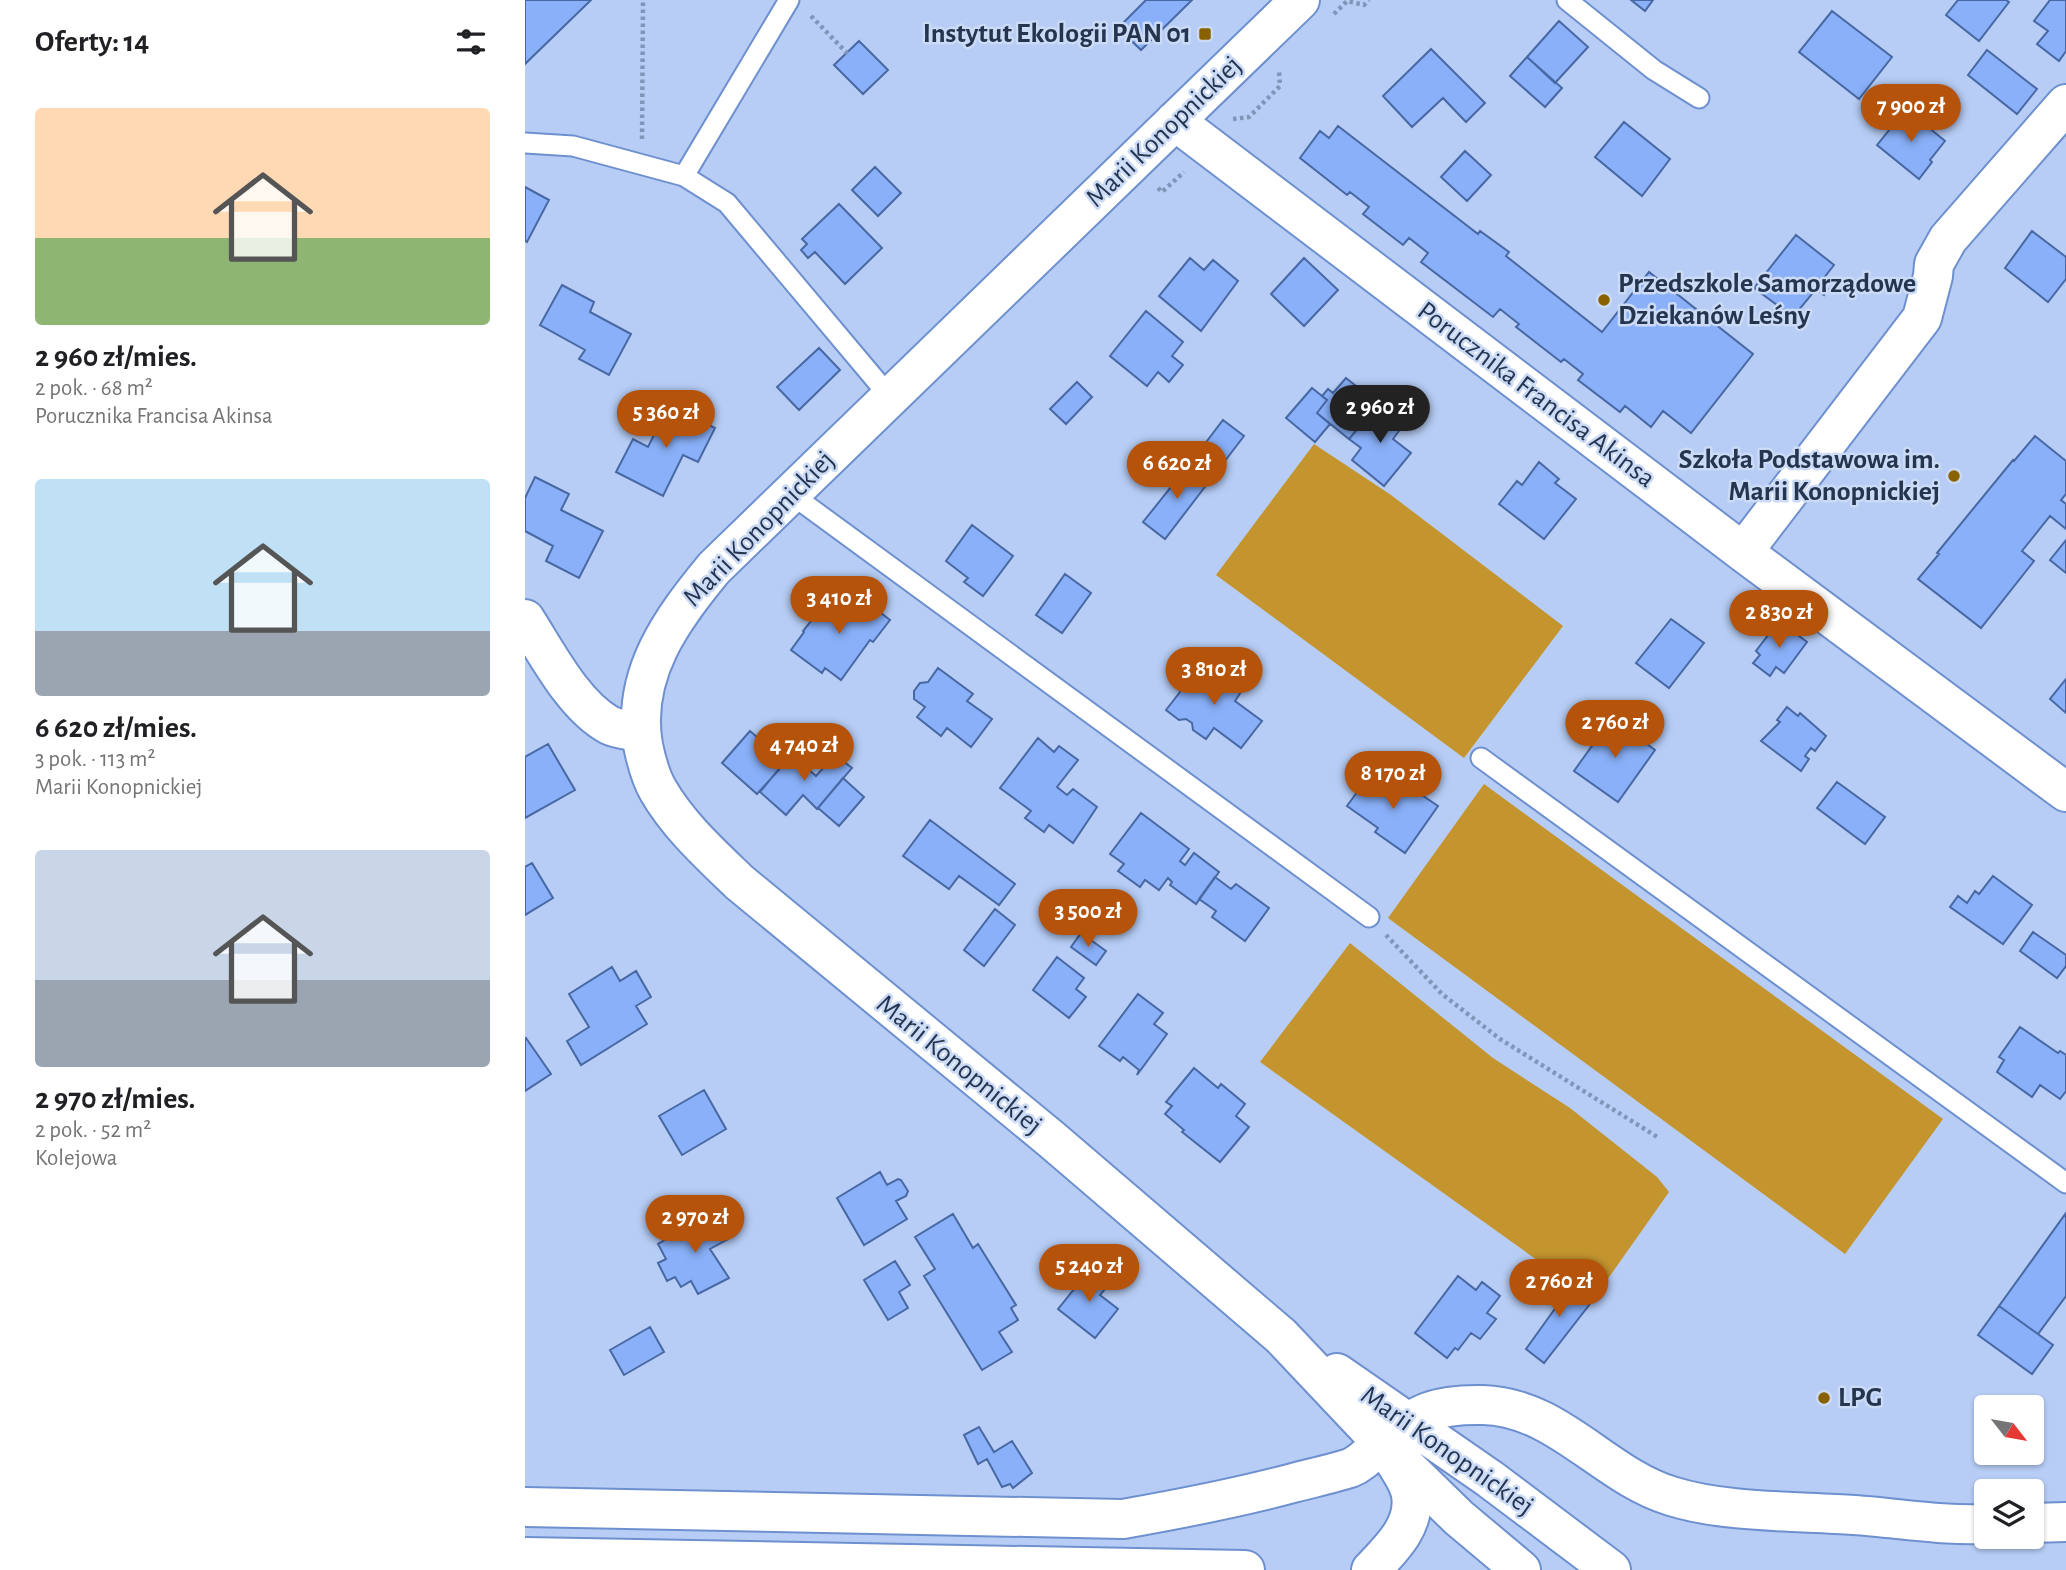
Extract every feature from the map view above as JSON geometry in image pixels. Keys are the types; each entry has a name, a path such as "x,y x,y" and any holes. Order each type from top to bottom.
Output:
{"main road":[{"name":"Marii Konopnickiej","path":"1300,0 714,568 673,621 656,650 647,674 642,697 641,732 646,761 657,789 697,839 739,882 1051,1139 1395,1432 1611,1570"},
{"path":"1743,552 1922,318 1934,264 1948,239 2066,104"},
{"name":"Porucznika Francisa Akinsa","path":"1175,121 1743,552 2066,792"},
{"path":"525,619 569,688 588,708 617,729 641,732"},
{"path":"525,1507 1123,1519 1198,1507 1352,1467 1425,1411 1454,1405 1485,1405 1511,1408 1535,1416 1561,1430 1624,1474 1671,1496 1711,1506 1974,1525"},
{"name":"Marii Konopnickiej","path":"1395,1432 1459,1518 1521,1570"},
{"path":"1371,1570 1401,1537 1411,1508 1411,1494 1395,1432"},
{"path":"2044,1523 2066,1522"},
{"path":"525,1557 1245,1570"}],"lane":[{"path":"1567,0 1654,70 1699,98"},
{"path":"684,176 796,4"},
{"path":"525,143 573,146 684,176 727,203 890,397"},
{"path":"791,494 1370,917"},
{"path":"1481,758 2066,1183"}],"path":[{"path":"641,164 643,0"},
{"path":"796,4 848,54"},
{"path":"1370,917 1442,994 1500,1039 1659,1139"}],"shaded area":[{"path":"1314,444 1391,495 1563,626 1464,758 1216,575"},
{"path":"1484,784 1943,1119 1845,1254 1388,918"},
{"path":"1350,943 1493,1058 1570,1108 1657,1177 1669,1192 1593,1300 1260,1062"}],"building":[{"path":"525,0 591,0 525,64"},
{"path":"1146,0 1192,0 1141,50 1118,28"},
{"path":"1631,0 1653,0 1645,11"},
{"path":"1958,0 2009,2 1979,41 1946,15"},
{"path":"2050,0 2066,0 2066,51 2059,61 2037,44 2048,31 2034,21"},
{"path":"1832,11 1892,57 1859,99 1799,52"},
{"path":"1559,21 1588,47 1555,83 1527,57"},
{"path":"859,41 888,70 863,94 834,65"},
{"path":"1431,49 1485,103 1466,122 1443,98 1412,127 1383,96"},
{"path":"1987,50 2037,89 2017,114 1968,75"},
{"path":"1527,57 1562,88 1545,107 1510,76"},
{"path":"1906,109 1945,141 1919,179 1877,145"},
{"path":"1624,122 1670,159 1642,196 1595,157"},
{"path":"1338,126 1478,234 1480,231 1509,252 1506,256 1602,332 1649,272 1753,354 1691,433 1663,411 1651,427 1625,406 1620,412 1578,380 1583,374 1564,359 1561,362 1516,327 1519,324 1500,309 1493,317 1421,262 1428,253 1409,238 1403,245 1363,214 1369,207 1350,192 1347,195 1300,158 1320,131 1329,138"},
{"path":"1465,151 1491,175 1467,201 1441,177"},
{"path":"875,167 901,193 878,216 852,190"},
{"path":"525,187 549,200 527,242 525,241"},
{"path":"839,204 882,248 845,284 815,252 808,258 801,250 807,244 802,239"},
{"path":"2032,231 2066,257 2066,279 2048,302 2005,268"},
{"path":"1796,235 1834,265 1820,283 1828,289 1824,295 1816,289 1793,317 1754,288"},
{"path":"1190,258 1204,270 1213,260 1238,281 1201,331 1159,296"},
{"path":"1304,258 1338,290 1304,326 1271,294"},
{"path":"562,285 594,302 590,312 631,334 609,375 579,359 585,350 540,325"},
{"path":"1146,311 1183,342 1172,356 1183,365 1169,382 1158,372 1147,386 1110,356"},
{"path":"819,348 840,370 799,410 777,387"},
{"path":"1346,378 1379,404 1349,439 1317,413 1327,400 1322,396 1328,389 1333,393"},
{"path":"1077,382 1092,397 1066,424 1050,409"},
{"path":"1312,388 1327,400 1317,413 1330,424 1315,442 1286,418"},
{"path":"1379,404 1404,424 1393,439 1411,453 1384,486 1352,460 1361,448 1349,439"},
{"path":"669,405 715,428 698,462 683,455 663,496 616,472 633,439 648,447"},
{"path":"1223,420 1244,436 1211,479 1191,462"},
{"path":"2035,436 2066,461 2066,494 2061,500 2066,504 2066,529 2050,516 2022,551 2034,561 1981,628 1918,579"},
{"path":"1191,462 1211,479 1165,539 1143,522"},
{"path":"1539,462 1559,479 1555,483 1576,499 1544,539 1499,504 1517,481 1522,485"},
{"path":"535,477 569,494 561,510 603,531 579,578 546,561 553,546 525,531 525,498"},
{"path":"972,525 1013,556 983,596 964,582 968,578 946,561"},
{"path":"2066,540 2066,573 2050,560"},
{"path":"1065,574 1091,593 1062,633 1036,615"},
{"path":"832,595 844,597 853,611 860,616 869,604 890,620 873,642 870,640 841,680 825,668 822,673 791,650"},
{"path":"1671,619 1704,643 1669,688 1636,663"},
{"path":"1779,621 1807,642 1784,673 1776,667 1770,676 1753,663 1760,655 1756,651"},
{"path":"1211,665 1243,689 1235,701 1262,721 1241,748 1214,728 1206,739 1193,730 1192,723 1186,719 1179,720 1166,710 1180,692 1178,685 1183,679 1191,678 1198,683"},
{"path":"938,668 973,694 967,701 992,719 971,747 947,728 941,736 917,717 925,707 914,699 914,691 920,683 928,682"},
{"path":"2066,679 2066,713 2050,699"},
{"path":"1787,707 1798,716 1800,713 1826,736 1815,751 1811,748 1805,756 1809,759 1801,771 1761,741 1780,722 1777,720"},
{"path":"1612,718 1655,750 1618,802 1574,771"},
{"path":"750,731 786,762 757,794 722,763"},
{"path":"1038,738 1054,752 1059,746 1078,760 1057,787 1067,795 1073,789 1097,807 1073,843 1049,825 1044,832 1025,818 1031,811 1000,788"},
{"path":"548,744 575,790 525,818 525,757"},
{"path":"791,754 816,776 835,755 852,768 817,809 803,795 786,815 760,792"},
{"path":"1371,773 1404,795 1410,787 1438,806 1405,853 1375,832 1378,828 1347,806"},
{"path":"843,778 864,797 839,826 818,808"},
{"path":"1837,782 1885,817 1865,844 1817,808"},
{"path":"1141,813 1189,849 1180,861 1185,865 1194,853 1219,872 1196,904 1170,885 1172,882 1168,878 1159,890 1145,880 1140,887 1118,871 1124,864 1110,854"},
{"path":"930,820 1015,884 999,905 959,876 949,889 903,856"},
{"path":"532,863 553,898 525,915 525,867"},
{"path":"1993,876 2032,905 2003,944 1950,907 1958,896 1967,903 1975,891 1979,894"},
{"path":"1215,877 1231,889 1236,884 1269,908 1245,941 1212,917 1216,911 1199,899"},
{"path":"995,909 1015,925 984,966 964,950"},
{"path":"2033,932 2066,955 2066,966 2057,978 2020,951"},
{"path":"1081,933 1106,951 1096,965 1071,947"},
{"path":"1057,957 1084,978 1076,989 1086,997 1069,1018 1033,990"},
{"path":"612,967 620,981 636,971 651,997 636,1006 647,1024 581,1065 567,1041 589,1027 569,994"},
{"path":"1138,994 1163,1013 1154,1024 1167,1034 1137,1075 1139,1070 1123,1057 1120,1061 1099,1046"},
{"path":"2020,1027 2058,1053 2060,1051 2066,1055 2066,1091 2060,1099 2040,1085 2032,1097 1997,1072 2004,1060 1999,1057"},
{"path":"525,1039 551,1074 525,1091"},
{"path":"1194,1068 1218,1088 1221,1084 1245,1104 1236,1116 1249,1127 1220,1162 1182,1132 1184,1130 1165,1114 1172,1106 1166,1102"},
{"path":"704,1090 726,1129 682,1155 659,1116"},
{"path":"880,1172 887,1185 898,1179 908,1191 906,1196 896,1201 907,1219 864,1245 837,1198"},
{"path":"713,1212 728,1239 710,1249 729,1278 698,1294 691,1281 681,1287 675,1277 667,1281 658,1263 666,1259 658,1244"},
{"path":"2066,1213 2066,1296 2038,1334 1999,1306"},
{"path":"953,1214 973,1248 978,1244 1016,1305 1011,1308 1018,1320 999,1332 1012,1352 982,1370 924,1276 935,1269 915,1237"},
{"path":"895,1261 910,1285 899,1292 908,1308 888,1320 864,1280"},
{"path":"1091,1268 1110,1283 1100,1295 1118,1309 1095,1338 1058,1309"},
{"path":"1458,1276 1476,1290 1482,1282 1500,1296 1487,1313 1496,1319 1480,1339 1471,1333 1458,1350 1455,1348 1447,1358 1415,1333"},
{"path":"1561,1277 1593,1300 1544,1363 1526,1349 1559,1303 1548,1295"},
{"path":"1999,1306 2053,1345 2032,1374 1978,1335"},
{"path":"650,1327 664,1352 624,1375 610,1350"},
{"path":"979,1427 994,1452 1012,1441 1032,1473 1013,1488 1010,1484 1002,1487 987,1459 978,1464 964,1435"}],"place":[{"name":"Instytut Ekologii PAN 01","path":"1205,34"},
{"name":"Przedszkole Samorządowe Dziekanów Leśny","path":"1604,300"},
{"name":"Szkoła Podstawowa im. Marii Konopnickiej","path":"1954,476"},
{"name":"LPG","path":"1824,1398"}]}
